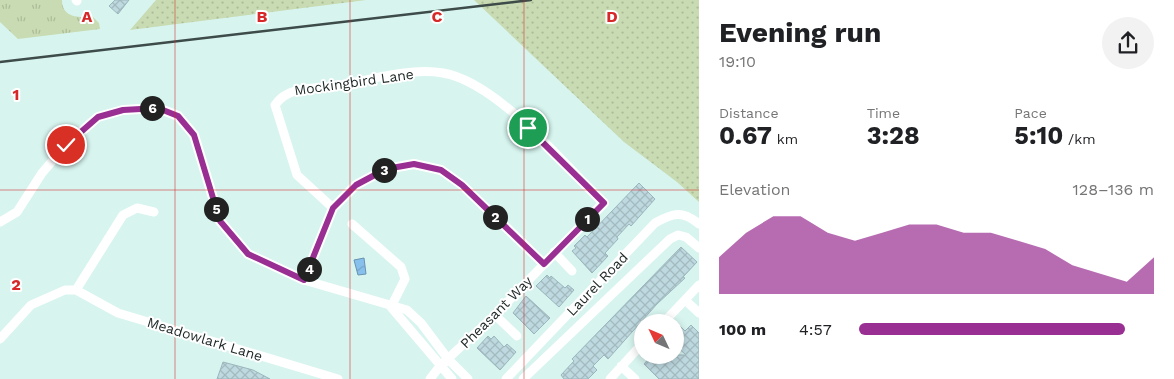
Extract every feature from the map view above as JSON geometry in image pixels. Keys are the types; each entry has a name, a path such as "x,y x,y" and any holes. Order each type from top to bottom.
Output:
{"street":[{"name":"Mockingbird Lane","path":"333,208 297,175 275,105 280,96 289,91 325,88 406,73 443,73 480,87 528,128 604,203"},
{"path":"0,222 17,212 42,173 66,145 98,117 123,110 158,108 178,116 194,135 220,221 248,254 304,280 391,307 407,310 421,323 448,359 468,379"},
{"path":"304,280 333,208 356,185 386,169 414,164 441,170 462,185 544,264"},
{"name":"Pheasant Way","path":"430,379 440,366 495,314 604,203"},
{"path":"0,339 31,305 65,290 76,290 123,215 137,208 154,212"},
{"name":"Laurel Road","path":"506,379 655,223 678,214 686,214 698,223"},
{"path":"352,224 401,266 404,279 391,307"},
{"name":"Laurel Road","path":"523,379 670,239 678,235 686,237 699,248"},
{"path":"554,252 572,271"},
{"path":"672,314 699,285"},
{"name":"Meadowlark Lane","path":"76,290 118,313 338,379"},
{"path":"685,300 699,313"},
{"path":"391,307 452,379"},
{"path":"495,314 517,336"},
{"path":"610,379 634,352"},
{"path":"621,366 635,379"}],"green space":[{"path":"0,0 62,0 65,11 75,16 83,17 89,13 99,23 100,29 18,39 0,22"},
{"path":"156,0 366,0 130,30"},
{"path":"474,0 699,0 699,202 677,182 624,142"}],"water":[{"path":"364,258 366,274 358,275 354,260"}],"building":[{"path":"115,0 129,0 118,14 109,6"},
{"path":"639,183 655,199 631,226 629,224 617,237 618,239 605,253 608,256 592,273 572,251 576,248 574,246 585,235 587,237"},
{"path":"681,247 697,262 683,277 685,278 648,314 634,314 634,330 608,359 604,355 593,366 597,370 588,379 564,379 561,375 574,361 572,359"},
{"path":"547,275 550,278 551,276 565,288 568,285 574,290 559,307 536,286"},
{"path":"526,296 550,318 534,334 513,313"},
{"path":"691,325 699,333 699,379 659,379 644,364 684,364 684,355 686,355 684,353 685,331"},
{"path":"488,336 491,339 494,336 504,347 507,344 516,352 500,370 477,348"},
{"path":"223,362 253,370 270,379 217,379"}],"railway":[{"path":"0,62 531,0"}],"route":[{"path":"66,145 98,117 123,110 158,108 178,116 194,135 220,221 248,254 304,280 333,208 356,185 386,169 414,164 441,170 462,185 544,264 604,203 528,128"}]}
